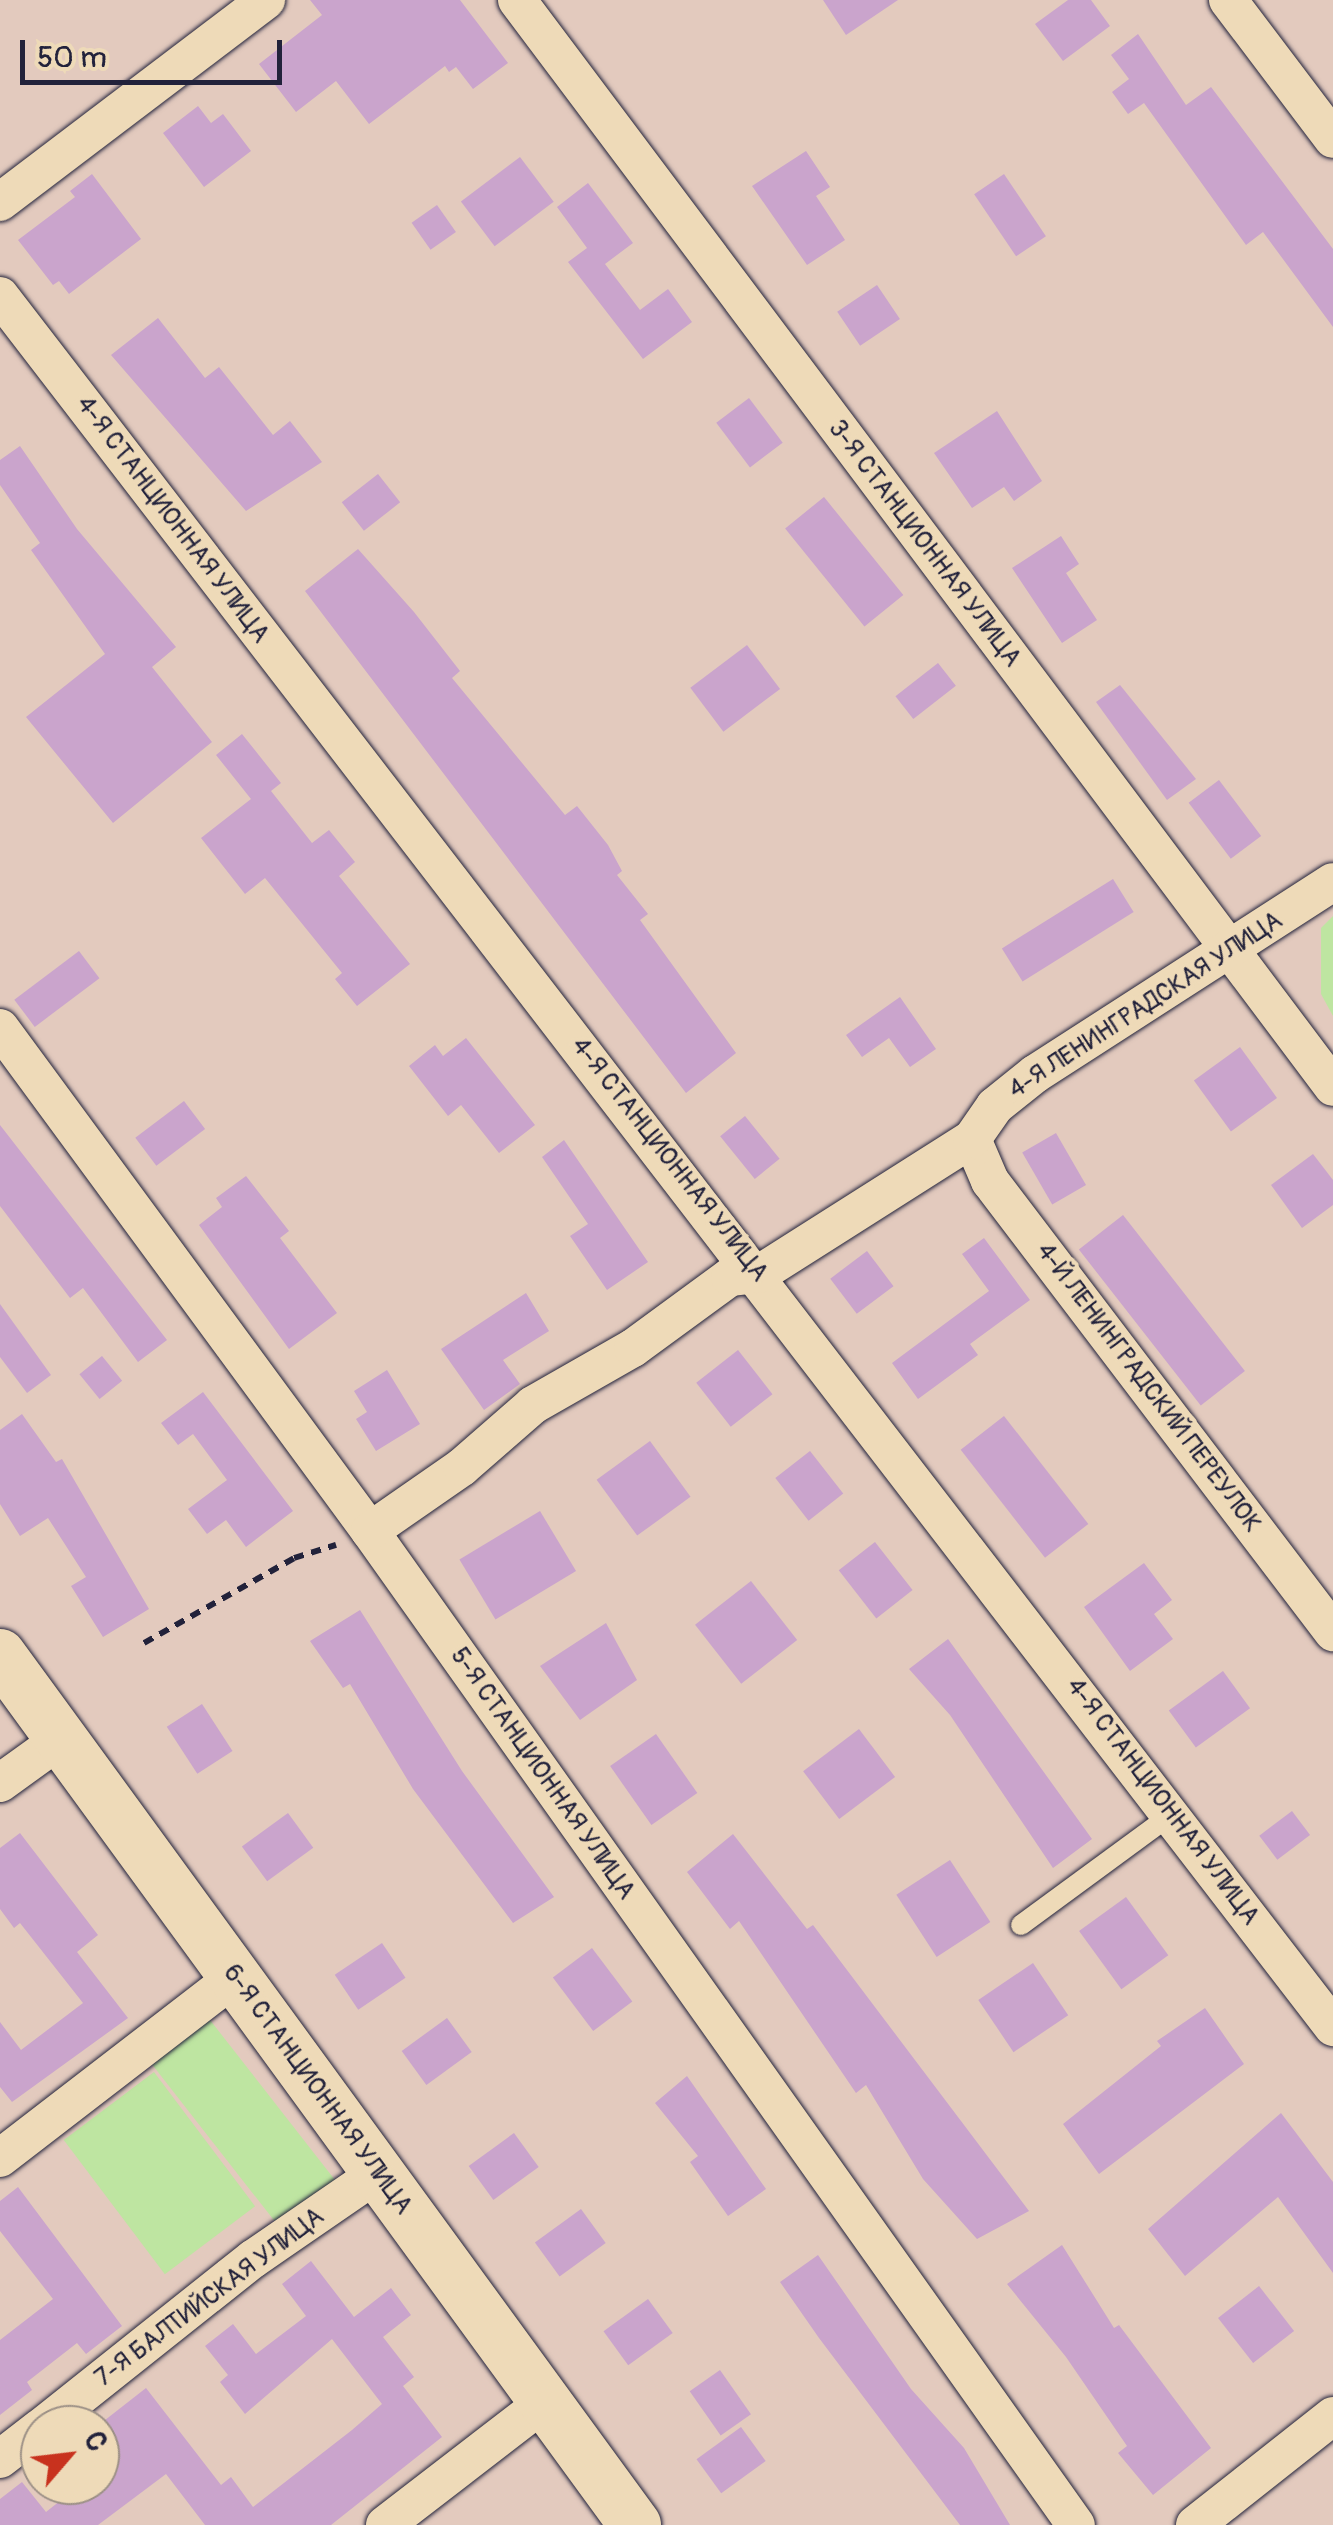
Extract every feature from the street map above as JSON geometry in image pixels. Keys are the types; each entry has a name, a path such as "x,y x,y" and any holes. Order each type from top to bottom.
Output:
{"main road":[{"name":"6-Я СТАНЦИОННАЯ УЛИЦА","path":"0,1656 634,2525"}],"street":[{"path":"0,202 266,0"},
{"name":"3-Я СТАНЦИОННАЯ УЛИЦА","path":"517,0 1333,1086"},
{"path":"1228,0 1333,139"},
{"name":"4-Я СТАНЦИОННАЯ УЛИЦА","path":"0,296 759,1274 1333,2027"},
{"name":"4-Я ЛЕНИНГРАДСКАЯ УЛИЦА","path":"370,1531 462,1467 534,1406 633,1348 687,1304 730,1277 759,1274 972,1138 995,1106 1035,1074 1333,882"},
{"name":"5-Я СТАНЦИОННАЯ УЛИЦА","path":"0,1028 370,1531 1076,2525"},
{"name":"4-Й ЛЕНИНГРАДСКИЙ ПЕРЕУЛОК","path":"972,1138 990,1181 1333,1632"},
{"path":"0,1783 61,1739"},
{"path":"0,2158 234,1977"},
{"name":"7-Я БАЛТИЙСКАЯ УЛИЦА","path":"70,2405 253,2260 378,2173"},
{"path":"385,2525 545,2402"},
{"path":"1195,2525 1333,2416"},
{"name":"7-Я БАЛТИЙСКАЯ УЛИЦА","path":"0,2459 20,2444"}],"lane":[{"path":"1021,1924 1171,1814"}],"path":[{"path":"144,1643 294,1558 370,1531"}],"green space":[{"path":"1333,916 1333,1016 1321,994 1321,928"},
{"path":"203,2011 335,2180 278,2225 145,2056"},
{"path":"154,2072 255,2206 165,2274 64,2140"}],"building":[{"path":"310,0 460,0 508,63 473,89 456,67 449,72 445,66 369,124 336,81 296,112 259,64 322,15"},
{"path":"823,0 898,0 846,35"},
{"path":"1068,0 1091,0 1110,26 1063,61 1035,24"},
{"path":"1138,34 1186,105 1211,87 1333,249 1333,327 1263,232 1246,245 1144,103 1128,114 1112,92 1129,79 1111,55"},
{"path":"198,106 211,123 223,114 251,151 204,187 163,133"},
{"path":"806,151 830,187 816,196 845,240 807,265 752,186"},
{"path":"520,157 554,202 495,246 461,202"},
{"path":"92,174 141,239 69,294 59,281 53,285 18,240 75,197 70,191"},
{"path":"1004,174 1046,236 1016,256 974,194"},
{"path":"588,183 633,243 605,264 640,310 668,289 692,322 643,359 568,262 587,248 557,207"},
{"path":"437,205 456,232 431,250 412,223"},
{"path":"877,285 900,319 860,346 837,312"},
{"path":"158,318 205,378 219,367 273,435 290,421 322,462 246,511 111,355"},
{"path":"749,398 783,443 750,467 716,423"},
{"path":"997,411 1042,481 1014,501 1004,487 972,508 934,453"},
{"path":"20,446 77,529 176,647 152,667 212,742 113,823 26,717 105,654 31,550 40,543 0,485 0,460"},
{"path":"378,474 400,502 364,531 342,502"},
{"path":"824,497 903,595 864,626 785,528"},
{"path":"1061,536 1079,564 1066,573 1097,620 1062,643 1012,568"},
{"path":"358,549 460,671 452,678 565,815 577,806 608,845 622,871 617,875 648,914 640,920 736,1053 686,1093 305,591"},
{"path":"747,645 780,689 723,732 690,688"},
{"path":"938,663 956,686 913,719 895,696"},
{"path":"1120,685 1196,779 1167,800 1096,702"},
{"path":"242,734 281,783 271,791 312,843 329,830 355,862 339,876 410,964 357,1006 335,979 342,973 265,878 245,894 201,838 251,799 216,755"},
{"path":"1219,780 1261,836 1231,859 1189,803"},
{"path":"1113,879 1134,912 1023,981 1002,948"},
{"path":"79,951 99,978 35,1027 14,1000"},
{"path":"900,997 936,1049 910,1067 889,1038 862,1057 846,1035"},
{"path":"466,1038 535,1125 499,1153 461,1105 448,1116 409,1066 435,1045 443,1056"},
{"path":"1240,1047 1277,1098 1231,1131 1194,1081"},
{"path":"184,1101 205,1129 156,1166 135,1138"},
{"path":"745,1116 780,1159 755,1179 720,1136"},
{"path":"0,1125 167,1340 138,1362 83,1288 70,1298 0,1206"},
{"path":"1056,1133 1086,1185 1052,1204 1022,1152"},
{"path":"564,1140 648,1262 607,1290 570,1236 588,1224 542,1157"},
{"path":"1313,1154 1333,1180 1333,1205 1302,1228 1271,1185"},
{"path":"246,1176 289,1231 280,1238 337,1313 289,1349 199,1225 222,1207 216,1198"},
{"path":"1123,1215 1245,1371 1201,1406 1079,1249"},
{"path":"984,1238 1030,1300 970,1344 978,1355 918,1399 892,1363 989,1291 962,1254"},
{"path":"867,1251 893,1286 857,1314 830,1279"},
{"path":"526,1293 549,1331 503,1360 520,1384 484,1410 441,1349"},
{"path":"0,1304 51,1375 27,1393 0,1357"},
{"path":"738,1350 772,1394 731,1427 696,1383"},
{"path":"102,1356 122,1381 100,1399 79,1374"},
{"path":"387,1370 420,1424 376,1451 356,1419 367,1412 354,1391"},
{"path":"203,1392 293,1511 246,1547 226,1520 207,1534 188,1509 227,1480 193,1434 178,1445 161,1423"},
{"path":"22,1414 56,1462 62,1459 149,1609 103,1637 71,1586 86,1577 48,1518 20,1536 0,1504 0,1430"},
{"path":"1004,1416 1088,1524 1045,1558 961,1450"},
{"path":"650,1441 691,1497 637,1536 597,1480"},
{"path":"810,1451 843,1494 809,1521 775,1478"},
{"path":"540,1511 576,1571 495,1619 459,1559"},
{"path":"875,1542 913,1590 876,1618 839,1570"},
{"path":"1144,1563 1172,1600 1154,1614 1173,1639 1130,1671 1084,1607"},
{"path":"751,1581 797,1640 741,1684 695,1625"},
{"path":"360,1610 462,1771 554,1897 513,1923 413,1789 350,1684 343,1688 310,1641"},
{"path":"606,1623 637,1680 580,1720 540,1666"},
{"path":"948,1639 1092,1839 1053,1868 950,1715 909,1669"},
{"path":"1223,1671 1250,1708 1196,1748 1169,1710"},
{"path":"202,1704 232,1751 197,1774 167,1727"},
{"path":"859,1729 895,1777 839,1819 803,1771"},
{"path":"656,1734 697,1793 651,1825 610,1766"},
{"path":"1292,1811 1310,1835 1277,1860 1259,1836"},
{"path":"288,1813 313,1848 267,1881 242,1847"},
{"path":"20,1833 98,1935 77,1952 128,2018 12,2102 0,2087 0,2022 21,2050 83,2003 20,1923 14,1928 0,1909 0,1848"},
{"path":"733,1834 807,1929 813,1925 1029,2211 977,2239 923,2179 866,2085 856,2093 739,1921 730,1929 687,1872"},
{"path":"950,1860 990,1922 937,1957 896,1895"},
{"path":"1126,1897 1168,1955 1121,1989 1079,1931"},
{"path":"382,1943 405,1978 358,2010 335,1975"},
{"path":"592,1948 632,2002 593,2031 553,1977"},
{"path":"1033,1963 1068,2015 1014,2052 978,2000"},
{"path":"1205,2008 1244,2064 1099,2174 1063,2124 1161,2046 1157,2041"},
{"path":"447,2018 472,2052 426,2085 402,2051"},
{"path":"687,2076 766,2189 728,2216 690,2162 698,2156 655,2103"},
{"path":"1281,2113 1333,2182 1333,2273 1278,2197 1185,2276 1148,2229"},
{"path":"514,2133 539,2167 493,2200 469,2166"},
{"path":"18,2187 122,2326 86,2354 77,2343 27,2382 32,2390 0,2415 0,2340 53,2299 0,2231 0,2201"},
{"path":"581,2209 606,2243 560,2276 535,2243"},
{"path":"1062,2245 1114,2328 1119,2325 1211,2448 1153,2495 1118,2453 1127,2446 1066,2357 1007,2284"},
{"path":"818,2255 911,2389 964,2448 1010,2525 960,2525 819,2338 780,2282"},
{"path":"311,2261 354,2317 391,2288 411,2315 383,2337 414,2377 403,2386 442,2437 331,2525 205,2525 166,2474 98,2525 0,2525 0,2499 20,2484 20,2505 40,2505 46,2512 55,2505 120,2505 120,2408 146,2388 221,2485 231,2477 253,2507 352,2430 382,2404 332,2339 245,2414 220,2382 228,2375 205,2346 233,2324 256,2354 306,2316 282,2284"},
{"path":"1259,2286 1294,2331 1253,2363 1218,2318"},
{"path":"648,2299 673,2333 628,2365 604,2331"},
{"path":"720,2370 751,2414 721,2435 690,2391"},
{"path":"741,2427 766,2461 721,2493 697,2459"}]}
